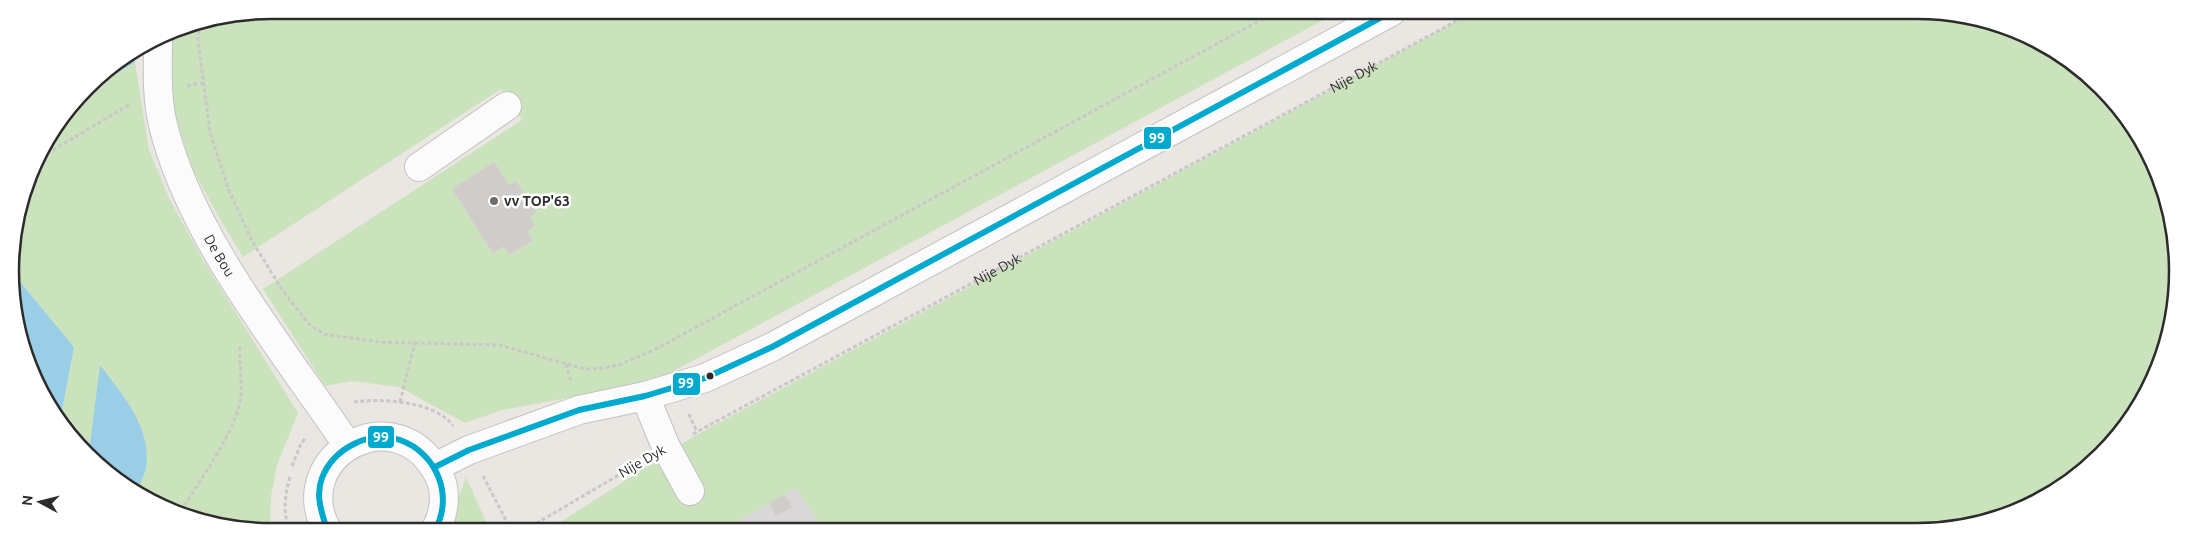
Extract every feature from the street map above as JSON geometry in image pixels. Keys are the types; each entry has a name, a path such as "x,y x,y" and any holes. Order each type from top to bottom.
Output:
{"street":[{"path":"435,467 469,450 579,410 645,396 705,378 772,347 1378,19"},
{"name":"De Bou","path":"158,46 158,91 163,125 186,194 238,286 348,446"},
{"path":"419,167 507,106"},
{"path":"645,396 666,447 690,491"},
{"path":"323,523 320,512 319,492 322,480 335,456 359,440 374,436 393,437 411,444 425,454 435,467 442,482 444,496 443,512 438,523"}],"path":[{"path":"199,29 198,41 210,132 228,188 252,241 283,291 309,324 324,334 380,342 499,345 585,369 619,365 656,350 1262,19"},
{"name":"Nije Dyk","path":"537,523 666,447 697,432 1460,19"},
{"path":"49,152 124,107 158,91 203,83"},
{"path":"182,507 227,436 238,409 241,394 240,347 267,328"},
{"path":"400,402 415,342"},
{"path":"566,364 573,392"},
{"path":"688,411 697,432"}],"shaded area":[{"path":"796,488 818,523 734,523"},
{"path":"691,519 693,523 684,523"}],"green space":[{"path":"255,19 1325,19 668,374 633,386 502,410 465,423 399,387 352,381 325,386 263,289 522,120 501,89 243,257 192,168 173,109 169,61 170,40 206,27"},
{"path":"1461,19 1933,19 1982,27 2014,38 2057,61 2083,81 2107,105 2127,131 2150,174 2161,206 2167,238 2169,287 2161,336 2143,383 2117,425 2083,461 2057,481 2029,497 1998,510 1950,521 1933,523 818,523 796,488 734,523 693,523 691,520 686,523 559,523 693,437"},
{"path":"135,62 149,150 170,200 202,258 298,413 277,465 271,497 270,523 238,521 206,515 174,504 139,486 145,469 101,366 90,446 62,412 74,347 19,280 21,238 27,206 45,159 71,117 106,80"},
{"path":"466,477 487,523 450,523"}],"water":[{"path":"135,59 135,62 106,80"},
{"path":"19,280 74,347 62,412 45,383 32,352 21,304"},
{"path":"100,365 134,413 145,439 147,453 146,468 139,486 117,471 90,446"}],"building":[{"name":"vv TOP'63","path":"494,162 509,185 516,181 536,212 530,217 535,226 527,231 533,240 509,255 504,246 493,253 452,189"},
{"path":"784,495 792,507 776,516 769,503"}],"transit line":[{"name":"99","path":"435,467 469,450 579,410 645,396 705,378 772,347 1378,19"},
{"name":"99","path":"325,523 319,491 327,468 344,450 354,444 377,437 388,437 413,446 432,465 442,490 443,503 438,523"}],"place":[{"name":"vv TOP'63","path":"494,201"}]}
